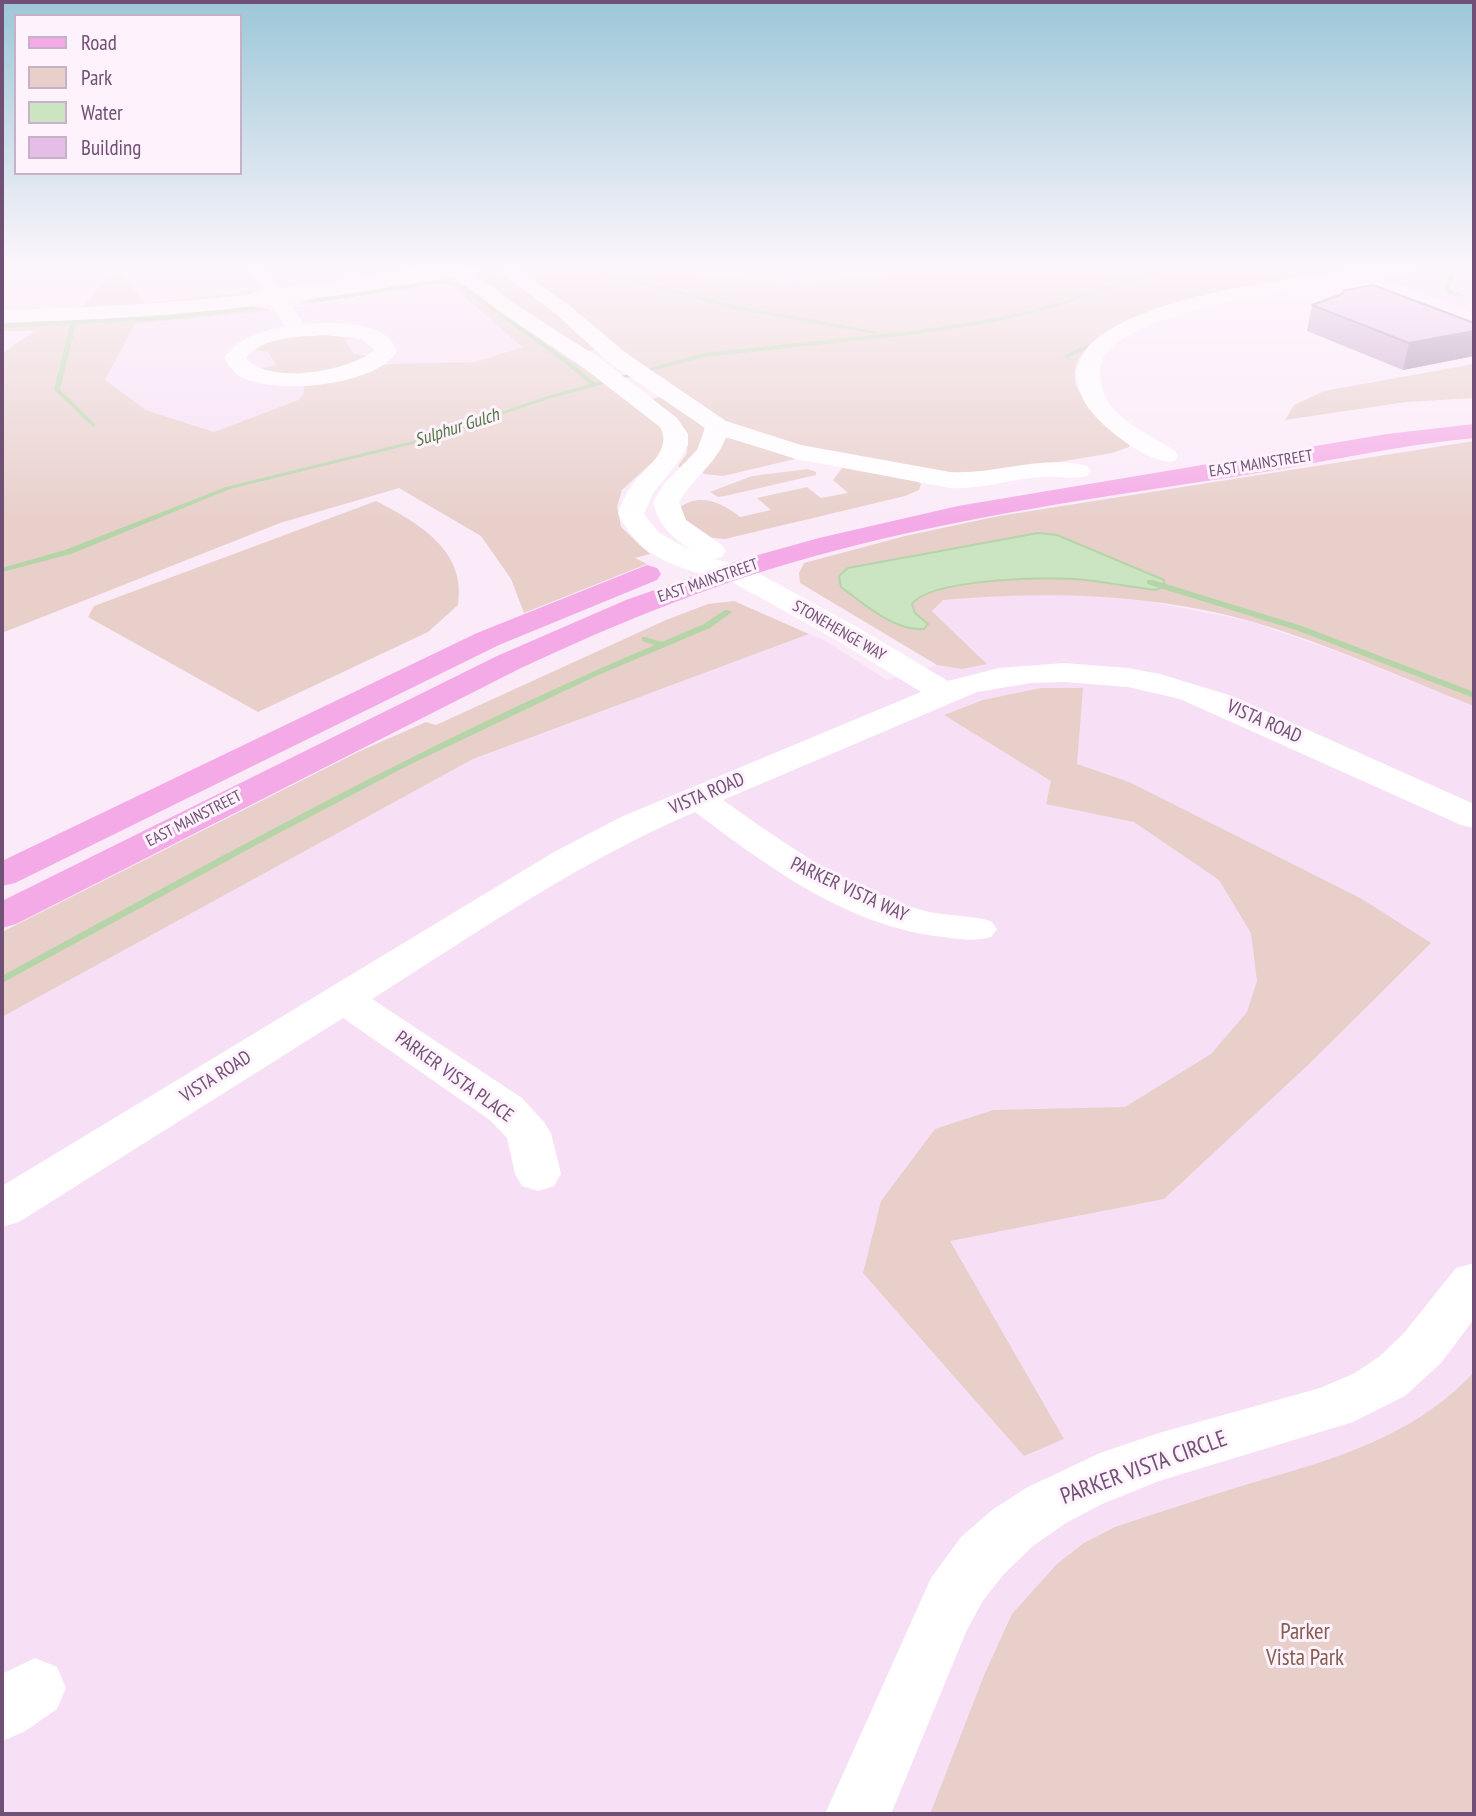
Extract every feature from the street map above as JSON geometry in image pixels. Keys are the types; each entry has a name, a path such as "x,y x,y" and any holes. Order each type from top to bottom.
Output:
{"main road":[{"path":"1387,418 1474,411"},
{"name":"EAST MAINSTREET","path":"2,875 488,639 590,595 685,561 723,561 978,508 1266,464 1395,440 1474,431"},
{"name":"EAST MAINSTREET","path":"2,916 474,677 723,561 884,507 1179,453"}],"street":[{"path":"237,354 236,363 245,370 262,376 313,378 362,368 384,354"},
{"path":"577,354 675,429 677,442 670,458 635,497 631,514 645,534 685,561"},
{"path":"613,354 718,426 804,454 950,480 967,481 1043,469 1078,471"},
{"path":"1094,354 1088,366 1088,382 1095,399 1125,429 1179,453"},
{"name":"STONEHENGE WAY","path":"718,426 708,453 674,488 666,502 670,520 675,526 723,561 945,693"},
{"name":"VISTA ROAD","path":"2,1209 567,860 634,825 698,797 945,693 987,680 1052,672 1107,675 1161,684 1204,696 1474,817"},
{"name":"PARKER VISTA WAY","path":"698,797 794,867 846,893 916,921 977,929"},
{"name":"PARKER VISTA PLACE","path":"344,999 506,1110 528,1133 538,1174"},
{"name":"PARKER VISTA CIRCLE","path":"858,1814 955,1593 981,1557 1007,1532 1034,1511 1089,1483 1158,1457 1324,1409 1365,1394 1402,1369 1474,1282"}],"shaded area":[{"path":"119,354 500,354 476,362 387,364 214,432 146,410 105,380"},
{"path":"1016,593 1132,598 1249,621 1338,652 1474,706 1474,1814 2,1814 2,1017 473,759 809,634 826,641 887,680 937,665 962,669 986,663 932,610 942,600"}],"green space":[{"path":"2,354 119,354 105,380 146,410 214,432 298,400 303,395 305,383 353,376 387,364 475,362 501,354 567,354 659,423 666,437 659,456 622,490 617,507 621,527 650,554 635,558 647,564 524,613 511,579 481,536 399,488 280,523 2,633"},
{"path":"269,354 354,354 373,357 346,368 318,374 288,374 260,369 276,365"},
{"path":"626,354 1083,354 1075,373 1077,387 1086,401 1130,442 1129,447 1112,453 977,476 837,457 725,422 675,391"},
{"path":"1474,364 1474,398 1406,402 1285,420 1294,405 1324,391"},
{"path":"661,397 704,426 704,442 681,469 678,466 687,453 687,434 652,399"},
{"path":"728,438 794,456 795,459 723,476 704,474 702,471 722,439"},
{"path":"1474,441 1474,706 1335,650 1250,621 1174,605 1097,597 1059,595 943,600 932,611 987,664 962,669 937,665 800,583 799,573 804,563 905,536 999,516"},
{"path":"842,468 912,477 921,484 919,490 905,496 725,539 707,537 691,529 679,508 695,501 711,501 740,517 771,510 757,498 807,487 821,498 848,493 833,480"},
{"path":"808,469 816,472 816,475 725,496 718,497 710,492 752,476"},
{"path":"376,501 423,529 447,554 455,569 459,586 458,605 428,632 258,712 88,617 94,606"},
{"path":"734,601 809,634 473,759 2,1017 2,932 360,751 426,722 436,725 666,620 708,604"},
{"path":"1041,688 1083,688 1077,764 1129,782 1362,899 1431,943 1309,1064 1164,1199 950,1241 1064,1439 1024,1456 863,1273 881,1201 935,1129 993,1110 1125,1107 1211,1054 1247,1012 1257,981 1251,933 1219,880 1134,822 1046,804 1051,781 944,715 983,700"},
{"name":"Parker Vista Park","path":"1474,1372 1474,1814 930,1814 985,1673 1012,1614 1057,1564 1084,1543 1115,1527 1310,1466 1369,1444 1425,1414"}],"water":[{"path":"1038,533 1057,535 1164,580 1164,586 1156,590 1060,578 988,581 940,589 912,604 915,613 928,624 924,629 902,626 891,621 841,587 839,576 848,568"}],"waterway":[{"path":"66,354 57,390 93,425"},
{"path":"556,354 593,384"},
{"name":"Sulphur Gulch","path":"2,570 68,552 228,488 427,439 546,398 716,354"},
{"path":"1065,357 1072,354"},
{"path":"1150,582 1299,628 1474,695"},
{"path":"662,645 707,626 728,612"},
{"path":"645,639 662,645"},
{"path":"2,980 258,840 406,763 593,674 662,645"}]}
